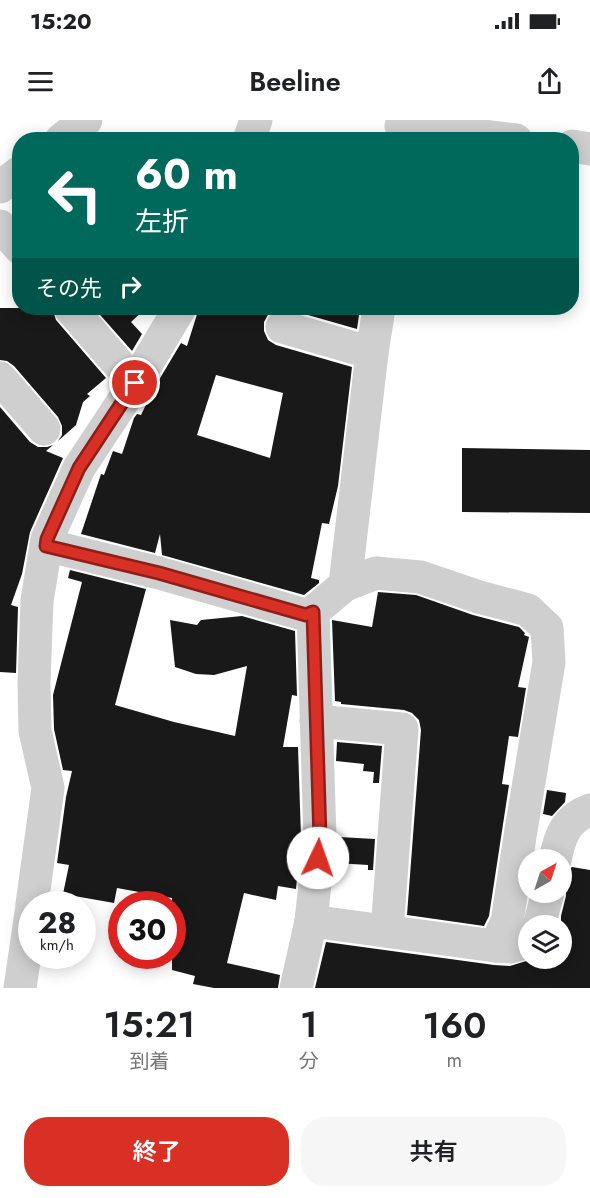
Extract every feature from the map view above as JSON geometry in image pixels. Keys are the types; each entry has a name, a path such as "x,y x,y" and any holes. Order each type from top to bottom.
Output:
{"street":[{"path":"71,132 86,120"},
{"path":"401,128 439,132"},
{"path":"0,226 12,239"},
{"path":"76,315 135,383"},
{"path":"34,891 48,788 35,731 34,683 37,601 47,539 79,468 135,383 176,315"},
{"path":"345,585 378,315"},
{"path":"282,327 372,353"},
{"path":"0,378 44,429"},
{"path":"46,546 159,573 306,615 313,612 345,585 376,573 420,577 479,597 528,610 547,628 549,662 507,922 495,946"},
{"path":"296,988 311,921 320,838 313,612"},
{"path":"316,721 402,729 387,931"},
{"path":"559,849 566,826 578,814 590,810"},
{"path":"311,921 495,946 518,945"},
{"path":"20,988 23,969"}],"building":[{"path":"0,308 12,308 12,315 54,315 56,320 106,378 87,394 90,396 83,402 76,425 58,441 62,435 62,426 58,417 14,366 7,361 0,360"},
{"path":"100,315 138,315 131,322 142,334 132,351"},
{"path":"197,315 268,315 264,322 264,331 268,340 276,345 352,367 338,486 329,524 322,523 311,578 319,580 319,583 304,595 162,555 160,534 155,553 81,534 101,474 104,475 113,451 122,454 134,418 137,414 141,415 181,343 187,346","holes":["216,375 283,393 270,458 197,435"]},
{"path":"308,315 359,315 357,329"},
{"path":"0,407 30,442 38,447 53,445 46,451 63,458 30,532 22,574 11,605 18,607 16,673 0,672"},
{"path":"462,448 590,450 590,513 462,512"},
{"path":"70,570 146,589 115,705 174,722 235,736 247,666 214,675 196,674 175,667 170,620 197,625 201,620 242,616 295,631 297,696 292,695 283,747 298,747 301,837 296,889 278,886 276,900 244,893 227,963 280,975 278,988 214,988 193,984 195,976 172,970 186,969 186,891 134,891 117,888 116,891 108,891 108,902 96,900 96,891 64,891 69,865 57,863 72,771 63,770 54,729 53,695 82,582 68,578"},
{"path":"378,592 416,595 473,615 519,627 525,633 524,635 529,637 518,687 526,688 518,737 509,736 502,784 509,785 489,916 484,926 407,915 421,730 419,720 412,713 404,710 341,704 335,701 332,620 372,627"},
{"path":"337,742 382,746 379,783 373,783 374,772 363,771 364,764 336,761"},
{"path":"547,790 566,793 565,802 552,816 543,814"},
{"path":"339,837 375,839 373,870 368,870 368,865 336,863"},
{"path":"572,867 590,870 590,988 315,988 326,942 494,965 510,966 518,964 518,969 572,969 572,915 561,915 564,903 572,903"}],"route":[{"path":"135,383 74,477 46,546 159,573 306,615 313,612 320,838 318,858"}]}
